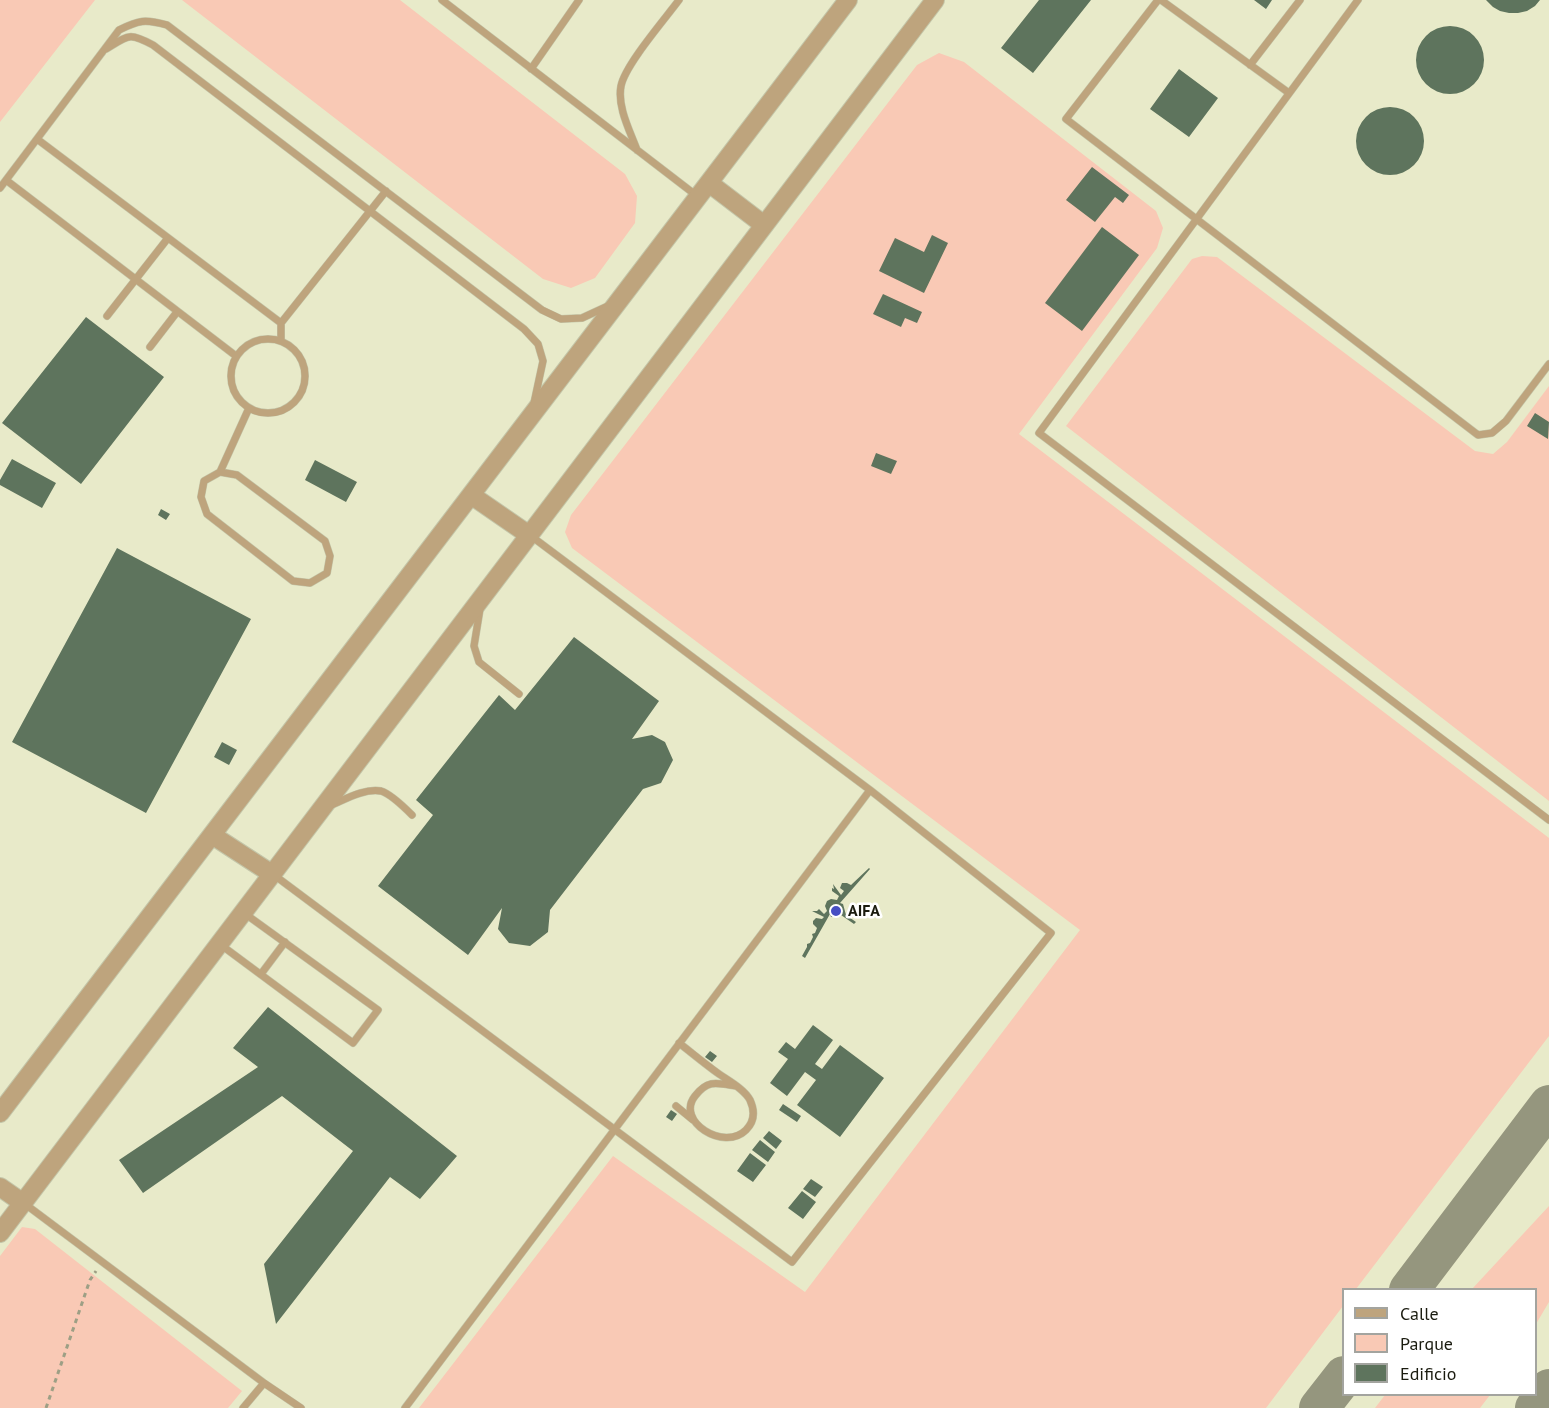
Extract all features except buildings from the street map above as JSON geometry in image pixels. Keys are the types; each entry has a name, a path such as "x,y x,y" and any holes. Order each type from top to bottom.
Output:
{"street":[{"path":"0,1113 848,0"},
{"path":"0,1233 935,0"},
{"path":"703,190 764,225"},
{"path":"471,495 530,535"},
{"path":"212,835 272,874"},
{"path":"0,1187 23,1203"}],"lane":[{"path":"442,0 637,150 703,190"},
{"path":"531,69 579,0"},
{"path":"637,150 622,108 621,86 630,65 679,0"},
{"path":"1289,93 1160,0 1066,118 1478,435 1492,433 1506,421 1549,364"},
{"path":"1250,65 1300,0"},
{"path":"1358,0 1039,433 1549,820"},
{"path":"0,188 119,30 149,20 167,25 542,310 561,319 582,318 620,300"},
{"path":"101,52 123,38 136,36 153,45 524,329 538,344 543,361 531,416"},
{"path":"37,139 281,323"},
{"path":"6,180 236,356"},
{"path":"281,341 281,323 386,191"},
{"path":"107,316 168,238"},
{"path":"150,347 177,312"},
{"path":"268,338 292,347 301,357 305,369 305,382 301,394 293,404 272,413 249,408 233,391 230,379 231,367 236,356 244,347 256,340 268,338"},
{"path":"220,472 237,475 325,542 330,556 327,573 310,583 293,581 207,514 201,497 204,481 220,472 249,408"},
{"path":"272,874 792,1262 1052,933 870,790 530,535"},
{"path":"482,598 474,646 479,662 519,694"},
{"path":"405,1408 870,790"},
{"path":"321,809 365,792 382,791 412,815"},
{"path":"219,944 353,1043 378,1010 243,912"},
{"path":"261,974 285,942"},
{"path":"679,1043 736,1086 746,1094 754,1111 750,1125 738,1137 719,1137 699,1127 690,1112 692,1100 704,1086 714,1083 736,1086"},
{"path":"676,1106 694,1120"},
{"path":"23,1203 264,1383 301,1408"},
{"path":"243,1408 264,1383"}],"path":[{"path":"46,1408 90,1280 102,1262"}],"green space":[{"path":"0,0 95,0 0,122"},
{"path":"182,0 400,0 625,174 637,196 635,223 595,278 571,288 543,279"},
{"path":"939,53 964,62 1156,211 1163,228 1157,248 1019,434 1549,838 1549,1036 1357,1288 1342,1288 1342,1307 1266,1408 419,1408 613,1156 805,1292 1080,930 572,548 565,532 571,515 917,65"},
{"path":"1202,256 1217,257 1475,451 1493,454 1507,442 1549,386 1549,801 1066,426 1192,259"},
{"path":"1549,1206 1549,1302 1537,1322 1537,1288 1473,1288"},
{"path":"22,1227 35,1229 242,1391 228,1408 0,1408 0,1256"},
{"path":"1384,1396 1489,1396 1480,1408 1375,1408"}],"taxiway":[{"path":"1411,1288 1549,1105"},
{"path":"1319,1408 1342,1379"},
{"path":"1535,1408 1549,1389"}],"place":[{"name":"AIFA","path":"836,911"}]}
